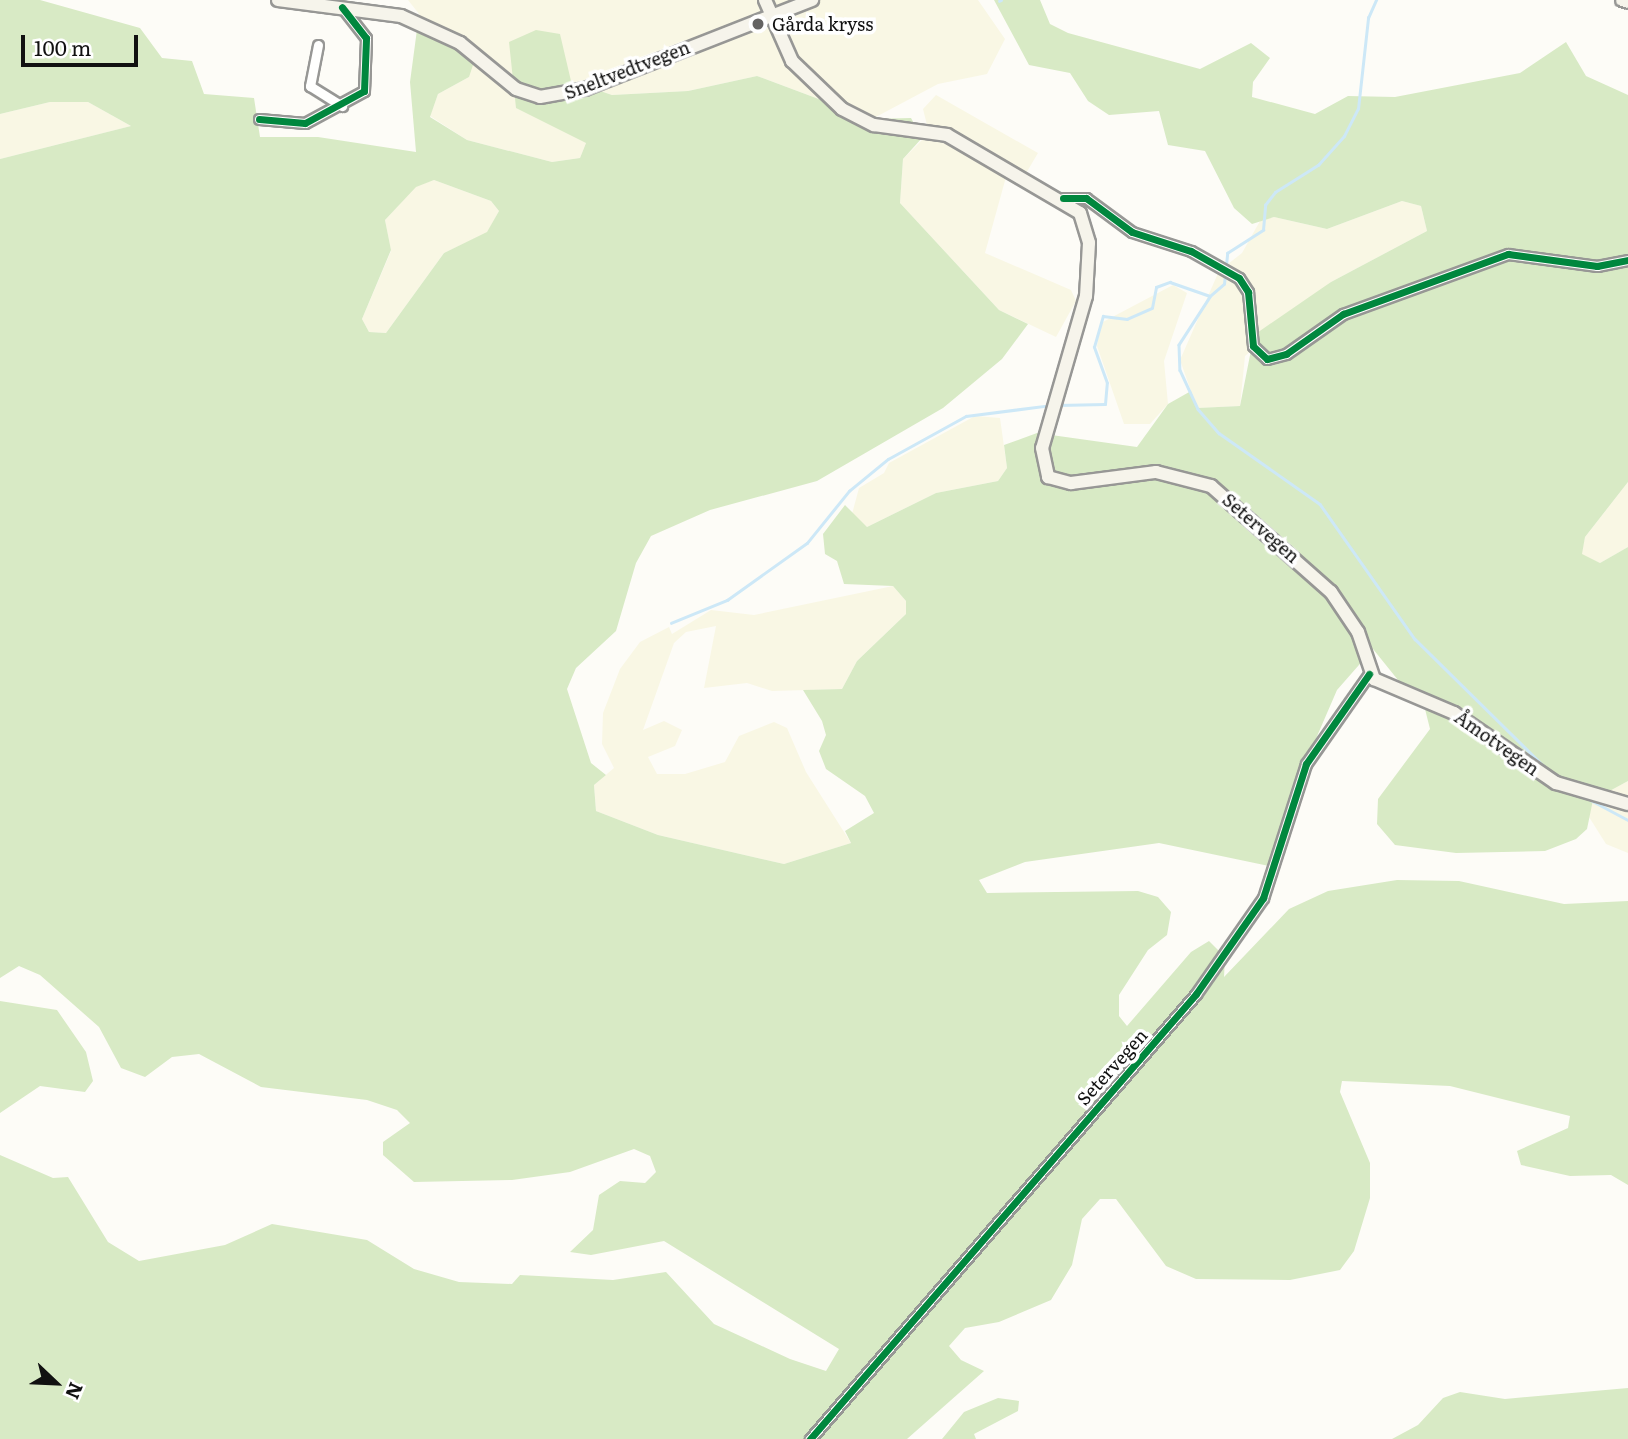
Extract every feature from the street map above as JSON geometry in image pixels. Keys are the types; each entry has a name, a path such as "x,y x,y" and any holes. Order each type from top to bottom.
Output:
{"main road":[{"name":"Sneltvedtvegen","path":"278,0 385,11 439,33 516,89 540,97 585,89 812,0"},
{"path":"765,0 771,15"},
{"path":"1622,0 1628,2"},
{"name":"Setervegen","path":"771,15 803,76 849,114 874,125 938,131 1063,198 1084,221 1089,261 1082,320 1042,448 1045,473 1071,483 1156,472 1217,489 1340,602 1358,632 1369,674"},
{"name":"Åmotvegen","path":"1369,674 1454,713 1556,783 1628,804"}],"street":[{"path":"259,119 305,122 342,106 364,92 370,69 362,30 342,7"},
{"path":"313,91 318,45"},
{"path":"301,88 342,106"},
{"path":"1063,198 1086,198 1132,232 1191,251 1239,278 1248,292 1253,346 1267,359 1286,354 1343,314 1508,254 1597,266 1628,260"},
{"name":"Setervegen","path":"810,1439 1196,994 1262,898 1306,764 1369,674"}],"shaded area":[{"path":"408,0 978,0 1005,39 987,74 938,84 872,119 757,76 688,91 612,95 571,81 586,143 580,158 552,162 467,140 430,116 438,94 469,77"},
{"path":"936,95 1038,153 1025,175 1006,177 985,253 1071,290 1076,301 1056,337 999,310 900,203 903,159 929,133 923,109"},
{"path":"50,102 88,102 131,126 0,159 0,114"},
{"path":"434,180 491,201 499,211 487,233 444,253 386,333 369,332 362,319 391,251 385,220 416,186"},
{"path":"1402,201 1421,206 1427,231 1331,282 1245,356 1240,406 1197,408 1180,360 1219,271 1242,253 1260,221 1274,217 1327,229"},
{"path":"1173,285 1187,293 1164,361 1168,404 1150,424 1124,424 1097,346 1101,323"},
{"path":"975,416 1000,418 1007,468 998,481 936,493 867,527 852,514 859,488 884,473 889,463"},
{"path":"1628,482 1628,547 1600,563 1581,555 1585,537"},
{"path":"893,586 906,601 906,614 857,661 842,689 772,691 747,683 704,688 716,626 686,632 674,643 643,730 664,721 682,730 675,746 648,757 657,774 685,774 725,762 739,736 774,722 787,728 806,772 851,843 784,864 658,835 596,811 594,785 614,768 602,744 603,713 620,669 640,642 669,627 672,634 711,610 754,615"},
{"path":"1628,781 1628,853 1606,844 1589,817 1593,800"}],"green space":[{"path":"0,0 40,0 140,28 162,58 192,61 204,94 254,98 260,137 318,137 416,152 410,82 418,22 475,59 469,77 438,94 430,117 467,140 552,162 580,158 586,143 516,108 509,42 536,30 560,34 571,81 612,95 688,91 757,76 872,119 911,118 922,138 903,159 900,203 999,310 1028,324 1002,359 943,408 817,481 710,510 651,536 636,563 616,631 576,668 567,689 591,763 606,775 594,785 596,811 658,835 784,864 851,843 845,831 874,813 865,796 826,769 819,751 826,735 822,721 803,690 842,689 857,661 906,614 906,601 893,586 844,584 837,561 825,554 823,534 845,505 867,527 936,493 998,481 1007,468 1004,445 1037,433 1137,447 1168,404 1191,391 1197,408 1240,406 1254,335 1331,282 1427,231 1421,206 1402,201 1327,229 1274,217 1252,224 1234,208 1205,151 1168,145 1159,111 1109,115 1088,101 1070,73 1029,65 994,0 1040,0 1050,24 1068,33 1200,69 1251,43 1270,58 1253,82 1252,97 1315,114 1348,96 1395,97 1520,73 1566,42 1586,76 1628,95 1628,482 1585,537 1582,554 1600,563 1628,547 1628,781 1593,800 1587,829 1576,839 1545,851 1456,853 1395,845 1377,824 1378,799 1430,729 1421,693 1402,685 1373,649 1337,690 1289,801 1285,854 1269,866 1159,843 1025,862 979,880 987,893 1138,891 1158,897 1171,912 1167,935 1148,950 1119,995 1119,1016 1127,1026 1191,952 1209,941 1225,957 1224,977 1289,909 1328,891 1397,880 1459,881 1564,904 1628,901 1628,1185 1611,1175 1570,1176 1521,1165 1517,1151 1568,1128 1570,1116 1450,1086 1342,1081 1340,1092 1370,1163 1370,1198 1354,1251 1340,1270 1290,1280 1196,1279 1166,1266 1116,1199 1100,1199 1082,1219 1072,1265 1051,1300 999,1322 965,1328 949,1346 961,1360 984,1371 907,1439 0,1439 0,1155 53,1178 68,1177 108,1242 139,1261 225,1245 272,1224 367,1240 414,1269 459,1282 512,1284 520,1275 613,1280 666,1272 714,1324 790,1359 826,1371 839,1349 664,1241 591,1255 570,1252 593,1230 599,1195 620,1181 645,1183 656,1172 650,1156 634,1149 570,1172 512,1180 414,1182 383,1155 383,1142 410,1123 397,1110 367,1100 261,1087 199,1054 172,1057 145,1077 121,1068 99,1027 40,975 19,966 0,978 0,159 131,126 88,102 50,102 0,114","holes":["434,180 491,201 499,211 487,232 444,253 386,333 369,332 362,319 391,250 385,220 416,187"]},
{"path":"0,1001 57,1010 86,1052 93,1081 85,1092 40,1086 0,1113"},
{"path":"1628,1388 1628,1439 1392,1439 1418,1425 1443,1398 1460,1392 1505,1399"},
{"path":"998,1398 1019,1401 1018,1411 974,1434 976,1439 942,1439 964,1412"}],"waterway":[{"path":"1058,405 1105,404 1107,383 1094,347 1103,316 1127,319 1152,308 1156,287 1170,282 1210,296 1224,284 1227,253 1263,230 1265,205 1275,192 1318,165 1344,136 1358,109 1368,18 1376,0"},
{"path":"1210,297 1179,345 1180,370 1198,409 1219,433 1320,504 1415,639 1549,771"},
{"path":"671,623 727,600 807,543 849,491 888,459 966,416 1052,405"},
{"path":"1585,797 1628,820"}],"cycle path":[{"path":"259,119 305,123 364,91 366,38 342,7"},
{"path":"1063,198 1086,198 1132,232 1191,251 1239,278 1248,292 1253,346 1267,359 1286,354 1343,314 1508,254 1597,266 1628,260"},
{"path":"810,1439 1196,994 1263,898 1306,764 1369,674"}],"place":[{"name":"Gårda kryss","path":"758,24"}]}
